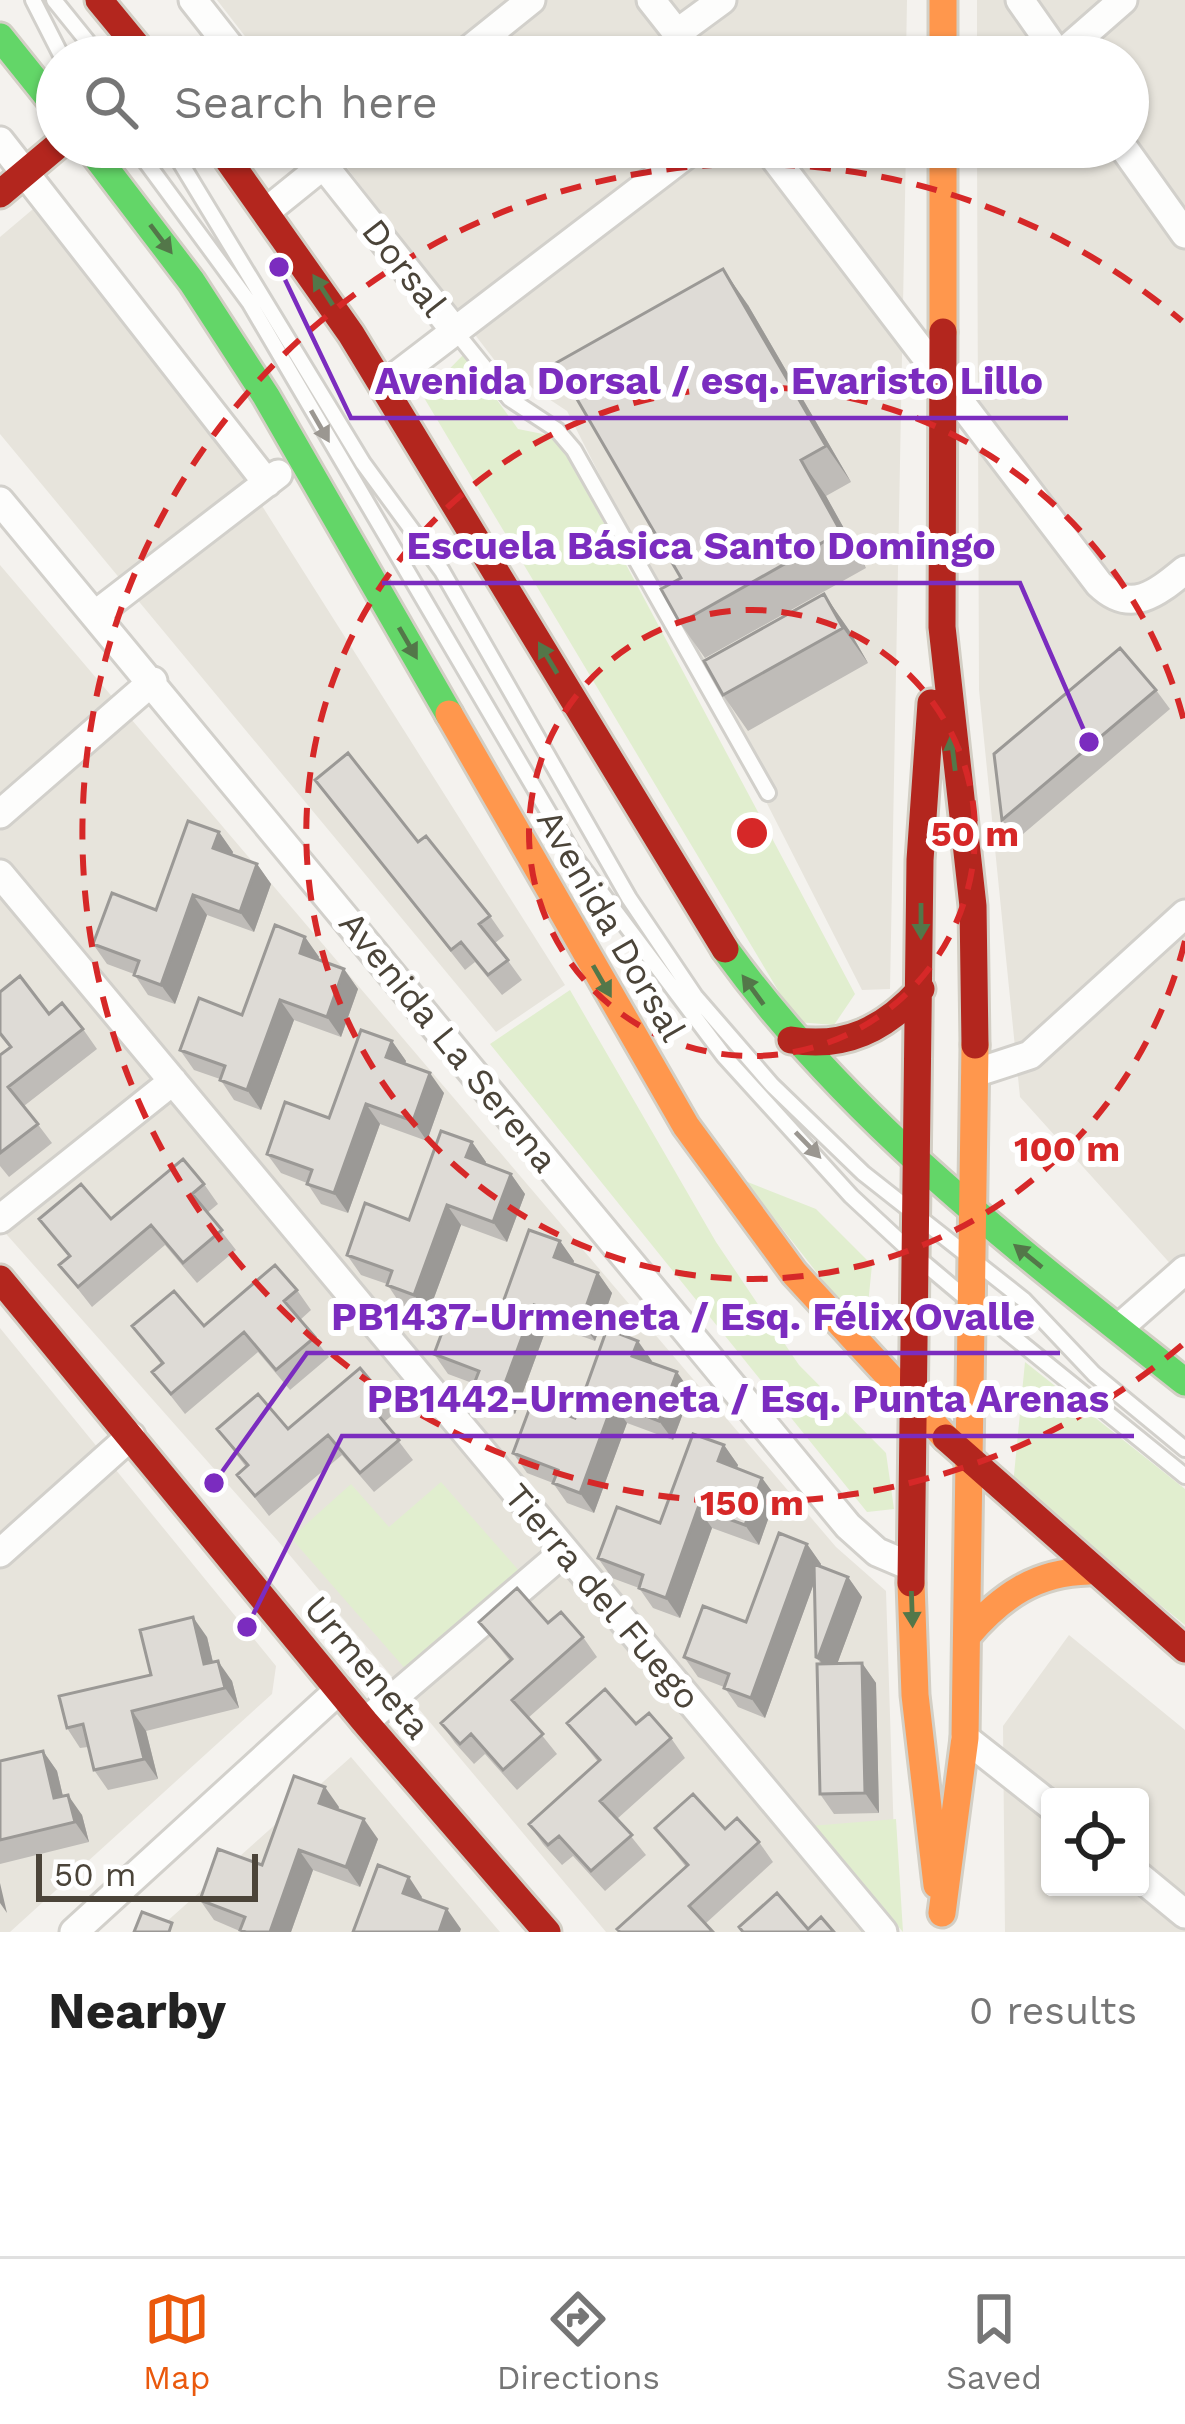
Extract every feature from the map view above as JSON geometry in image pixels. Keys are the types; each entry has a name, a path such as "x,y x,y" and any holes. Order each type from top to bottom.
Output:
{"main road":[{"path":"99,0 128,36"},
{"path":"943,0 943,36"},
{"path":"0,37 36,82"},
{"path":"0,194 36,164"},
{"name":"Avenida Dorsal","path":"105,168 192,282 300,457 686,1126 770,1248 911,1408 970,1467 1185,1649"},
{"path":"235,168 383,386 715,935 791,1040 918,1167 1185,1382"},
{"path":"943,168 942,627 973,906 975,1073 965,1738 949,1926"},
{"path":"942,627 924,770 910,1566 920,1762 949,1926"},
{"path":"791,1040 835,1042 870,1032 901,1012 921,988"},
{"name":"Urmeneta","path":"0,1279 365,1722 547,1932"},
{"path":"967,1636 1015,1588 1050,1574 1089,1571"}],"street":[{"path":"193,0 221,36"},
{"path":"487,36 532,0"},
{"path":"651,0 679,36"},
{"path":"677,33 722,0"},
{"path":"1019,0 1045,36"},
{"path":"1082,36 1123,0"},
{"path":"0,141 267,483"},
{"path":"268,210 305,168"},
{"name":"Dorsal","path":"326,168 455,331"},
{"path":"383,386 668,168"},
{"path":"782,168 943,373 1099,584 1129,600 1151,597 1185,570"},
{"path":"1139,168 1185,234"},
{"path":"96,614 300,457"},
{"name":"Avenida La Serena","path":"2,508 153,681 848,1526 877,1552 910,1566"},
{"path":"0,814 153,681"},
{"name":"Tierra del Fuego","path":"0,874 883,1932"},
{"path":"975,1073 1030,1055 1185,914"},
{"path":"0,1219 172,1081"},
{"path":"1119,1328 1185,1270"},
{"path":"0,1553 131,1436"},
{"path":"365,1722 565,1551"},
{"path":"74,1932 339,1690"},
{"path":"965,1738 1041,1797"},
{"path":"1149,1884 1185,1914"}],"lane":[{"path":"33,0 51,36"},
{"path":"54,0 83,36"},
{"path":"150,168 249,302 576,859 724,1056 851,1196 916,1256 1185,1476"},
{"path":"184,168 370,474 442,571 658,946 759,1072 917,1219 1039,1313 1094,1374 1185,1448"},
{"path":"455,331 510,399 557,430 574,450 768,793"}],"shaded area":[{"path":"217,0 907,0 906,36 245,36"},
{"path":"977,0 1185,0 1185,1280 1020,1097 979,690 977,168 1149,168 1149,36 977,36"},
{"path":"347,168 906,168 890,989 862,990 567,411 499,366"},
{"path":"39,204 209,422 565,985 496,1032 0,434 0,237"},
{"path":"0,565 836,1547 886,1591 897,1932 606,1932 277,1540 0,1227"},
{"path":"0,1328 276,1666 272,1694 10,1932 0,1932"},
{"path":"1069,1635 1185,1730 1185,1932 1005,1932 1003,1726"},
{"path":"351,1757 500,1932 155,1932"}],"green space":[{"path":"464,354 518,429 558,437 855,994 834,1025 797,1022 423,396"},
{"path":"570,990 716,1242 799,1365 886,1453 894,1509 867,1512 490,1044"},
{"path":"745,1181 816,1209 872,1265 865,1334"},
{"path":"1025,1362 1185,1489 1185,1625 1013,1485"},
{"path":"441,1482 521,1573 408,1672 291,1538 351,1484 389,1527"},
{"path":"896,1819 903,1932 810,1826"}],"building":[{"path":"723,269 826,446 801,460 841,532 680,623 661,589 681,578 556,363"},
{"path":"824,594 843,628 723,695 704,661"},
{"path":"1120,648 1156,690 1002,820 994,754"},
{"path":"348,753 418,842 426,836 490,916 479,924 508,960 488,975 461,942 451,950 315,780"},
{"path":"188,821 219,832 213,848 257,864 240,912 193,895 161,985 134,975 139,961 93,944 112,893 156,910"},
{"path":"275,925 305,937 300,953 344,969 327,1017 280,1000 247,1090 220,1080 225,1066 180,1050 199,998 242,1015"},
{"path":"20,976 49,1014 62,1003 83,1029 8,1087 38,1124 0,1153 0,1055 11,1047 0,1033 0,992"},
{"path":"361,1030 392,1041 386,1057 430,1073 413,1121 366,1104 334,1193 307,1184 312,1170 267,1154 285,1102 329,1118"},
{"path":"441,1131 472,1142 466,1157 511,1174 493,1222 447,1205 414,1295 387,1285 392,1271 347,1255 365,1203 409,1220"},
{"path":"183,1159 204,1184 192,1194 222,1230 183,1263 151,1225 78,1287 59,1265 70,1256 39,1219 81,1184 111,1219"},
{"path":"529,1230 560,1241 554,1257 598,1273 581,1321 534,1305 501,1394 474,1384 479,1371 434,1354 453,1303 497,1319"},
{"path":"275,1265 297,1290 284,1301 315,1337 276,1370 244,1332 171,1394 152,1372 163,1363 132,1326 174,1291 204,1326"},
{"path":"607,1329 638,1341 632,1356 677,1372 659,1421 613,1403 580,1493 553,1483 558,1470 513,1453 532,1402 575,1418"},
{"path":"360,1368 381,1393 369,1404 399,1440 360,1473 328,1435 255,1496 237,1475 248,1465 217,1429 258,1394 288,1429"},
{"path":"693,1434 724,1445 718,1461 762,1478 745,1525 698,1508 666,1598 639,1588 643,1575 598,1558 617,1507 660,1523"},
{"path":"779,1533 807,1544 751,1698 724,1688 729,1674 684,1657 703,1606 746,1622"},
{"path":"814,1564 848,1577 818,1658 816,1657"},
{"path":"517,1588 548,1623 561,1612 583,1637 512,1700 543,1734 503,1770 471,1734 460,1744 441,1723 512,1659 479,1622"},
{"path":"193,1617 204,1664 218,1661 225,1688 132,1711 144,1759 94,1770 83,1724 67,1728 59,1696 151,1675 140,1630"},
{"path":"862,1663 865,1793 820,1794 817,1664"},
{"path":"605,1689 636,1724 649,1713 671,1738 600,1801 632,1835 591,1871 559,1836 548,1845 529,1824 600,1760 567,1723"},
{"path":"43,1751 54,1798 68,1795 75,1822 0,1840 0,1761"},
{"path":"294,1776 325,1787 319,1803 364,1819 346,1867 299,1850 270,1932 246,1932 240,1930 245,1917 200,1900 218,1849 262,1865"},
{"path":"693,1794 725,1829 737,1818 759,1842 689,1906 713,1932 620,1932 617,1929 688,1865 655,1828"},
{"path":"378,1865 409,1877 403,1893 447,1909 439,1932 353,1932"},
{"path":"777,1893 808,1929 821,1917 834,1932 743,1932 739,1927"},
{"path":"142,1912 172,1923 169,1932 134,1932"}],"traffic: fast":[{"path":"0,37 36,82"},
{"path":"105,168 192,282 266,396 449,714"},
{"path":"725,949 774,1012 882,1128 1000,1233 1185,1382"}],"traffic: slow":[{"path":"943,0 943,36"},
{"path":"943,168 943,332"},
{"path":"449,714 686,1126 794,1273 946,1438"},
{"path":"942,1913 965,1738 975,1045"},
{"path":"967,1636 993,1609 1036,1581 1089,1571"},
{"path":"911,1583 915,1695 937,1885"}],"traffic: jam":[{"path":"99,0 129,36"},
{"path":"0,194 36,164"},
{"path":"234,168 351,334 725,949"},
{"path":"943,332 942,627 973,906 975,1045"},
{"path":"911,1583 920,860 931,703"},
{"path":"791,1040 829,1041 863,1033 893,1015 921,989"},
{"path":"0,1279 365,1722 547,1932"},
{"path":"946,1438 1185,1649"}],"place":[{"name":"Avenida Dorsal / esq. Evaristo Lillo","path":"279,267"},
{"name":"Escuela Básica Santo Domingo","path":"1089,742"},
{"name":"PB1437-Urmeneta / Esq. Félix Ovalle","path":"214,1483"},
{"name":"PB1442-Urmeneta / Esq. Punta Arenas","path":"247,1627"}]}
